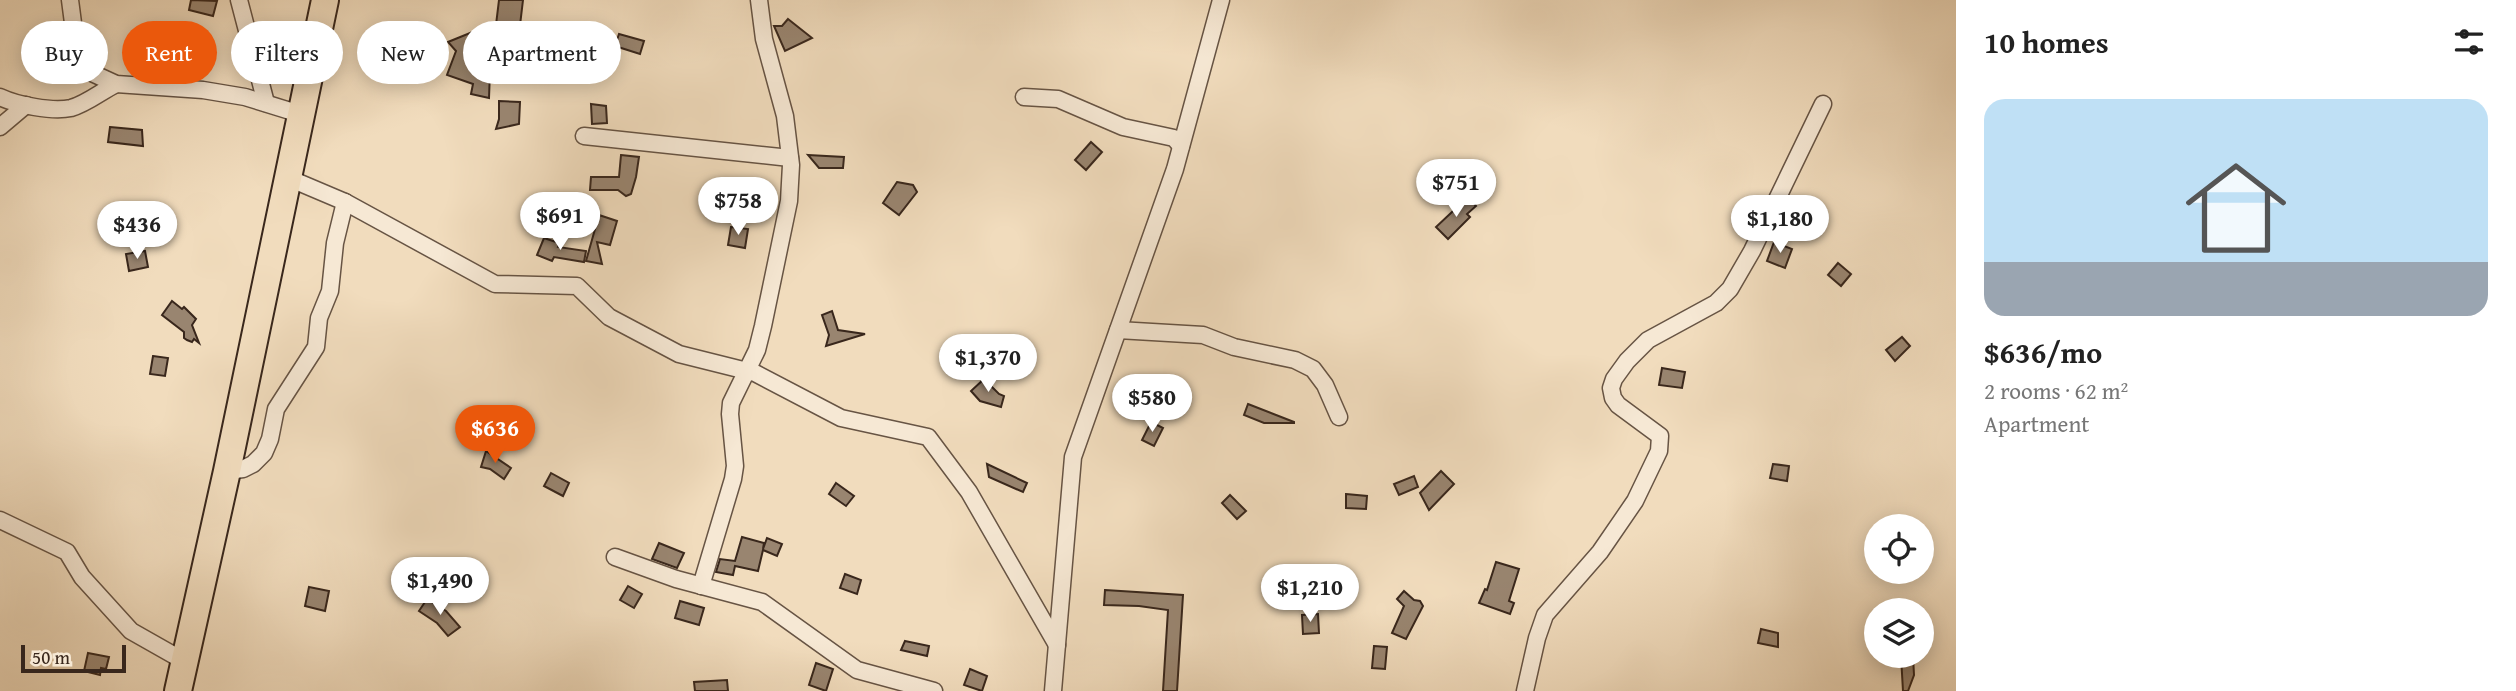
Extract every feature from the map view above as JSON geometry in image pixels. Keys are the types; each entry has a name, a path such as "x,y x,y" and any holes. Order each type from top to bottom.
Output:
{"highway":[{"path":"178,691 227,471 286,177 325,0"}],"street":[{"path":"70,0 76,46 92,73 116,84 203,90 245,97 300,114"},
{"path":"239,0 266,103"},
{"path":"701,586 733,479 735,466 731,402 757,350 789,201 790,158 785,116 764,39 759,0"},
{"path":"1053,691 1073,457 1181,146 1221,0"},
{"path":"0,97 13,103 71,108 116,84"},
{"path":"1024,97 1058,99 1123,127 1174,138 1181,146"},
{"path":"1525,691 1545,615 1600,552 1635,500 1659,452 1660,436 1618,405 1613,398 1611,388 1614,379 1648,340 1716,303 1730,289 1752,251 1823,104"},
{"path":"0,127 26,105"},
{"path":"584,136 790,158"},
{"path":"286,177 345,202 495,284 577,286 609,317 679,354 755,373 841,418 928,437 969,492 1057,645"},
{"path":"227,471 243,469 264,453 270,439 276,409 316,347 319,318 330,291 335,243 345,202"},
{"path":"1118,330 1203,335 1234,347 1295,360 1313,369 1325,385 1339,417"},
{"path":"0,520 67,552 82,577 131,631 184,661"},
{"path":"615,557 701,586 762,602 857,670 934,691"}],"building":[{"path":"191,0 217,1 213,16 189,10"},
{"path":"499,0 523,0 520,21 496,21"},
{"path":"788,19 812,38 785,51 774,26 782,26"},
{"path":"621,35 644,41 640,54 621,48"},
{"path":"463,36 463,81 449,76 456,51 449,42"},
{"path":"473,84 490,84 489,98 471,94"},
{"path":"499,101 520,102 519,124 496,129"},
{"path":"591,104 606,106 607,123 592,124"},
{"path":"110,127 142,130 143,146 108,142"},
{"path":"1091,142 1102,152 1086,170 1075,160"},
{"path":"621,155 639,157 631,194 626,196 618,190 590,190 591,177 619,177"},
{"path":"808,155 844,157 843,168 819,168"},
{"path":"897,182 913,185 917,192 899,215 883,203"},
{"path":"1468,197 1476,206 1467,214 1470,217 1448,239 1436,227"},
{"path":"599,215 617,221 610,245 597,242 602,264 586,261"},
{"path":"731,227 748,229 745,248 728,245"},
{"path":"544,238 559,243 558,247 586,251 584,262 554,257 552,261 537,255"},
{"path":"1774,242 1792,249 1785,268 1767,261"},
{"path":"145,251 148,267 129,271 126,254"},
{"path":"1838,263 1851,274 1841,286 1828,275"},
{"path":"172,301 182,309 184,307 196,319 192,325 199,343 194,339 192,342 184,338 184,332 162,315"},
{"path":"832,311 838,330 865,334 826,346 829,335 822,315"},
{"path":"1902,337 1910,346 1895,361 1886,350"},
{"path":"153,356 168,358 165,376 150,374"},
{"path":"1662,368 1685,372 1682,388 1659,385"},
{"path":"984,379 1004,396 1001,407 980,401 971,391"},
{"path":"1248,404 1294,423 1264,423 1244,415"},
{"path":"1151,422 1163,428 1154,446 1142,440"},
{"path":"486,451 511,468 504,479 490,469 481,467"},
{"path":"987,464 1027,483 1023,492 989,477"},
{"path":"1773,464 1789,466 1787,481 1770,478"},
{"path":"1441,471 1454,484 1429,510 1420,493"},
{"path":"551,473 569,483 563,496 544,486"},
{"path":"1414,476 1418,487 1399,495 1394,484"},
{"path":"836,483 854,496 846,506 829,494"},
{"path":"1346,494 1367,496 1366,509 1346,508"},
{"path":"1230,495 1246,511 1237,519 1222,503"},
{"path":"742,537 764,543 763,549 767,538 782,544 777,556 763,550 758,571 735,566 733,575 716,572 720,559 735,561"},
{"path":"659,543 684,553 677,568 652,559"},
{"path":"1496,562 1519,569 1509,601 1514,603 1510,614 1479,603 1485,589 1487,590"},
{"path":"845,574 861,580 857,594 840,588"},
{"path":"628,586 642,594 634,608 620,600"},
{"path":"309,587 329,591 325,611 305,606"},
{"path":"1105,590 1183,595 1177,691 1163,691 1168,610 1104,605"},
{"path":"1404,591 1423,606 1406,639 1392,633 1404,606 1397,599"},
{"path":"427,599 446,611 460,627 448,636 437,623 419,611"},
{"path":"680,601 704,608 699,625 675,618"},
{"path":"1318,614 1319,633 1303,634 1302,615"},
{"path":"1761,629 1778,633 1778,647 1758,643"},
{"path":"905,641 929,646 927,656 901,650"},
{"path":"1374,646 1387,647 1385,669 1372,668"},
{"path":"88,653 109,657 106,669 101,668 100,675 84,671"},
{"path":"816,663 833,669 826,691 809,685"},
{"path":"1902,668 1914,668 1908,691 1903,691"},
{"path":"970,669 987,676 982,691 964,685"},
{"path":"727,680 728,691 695,691 694,682"}]}
